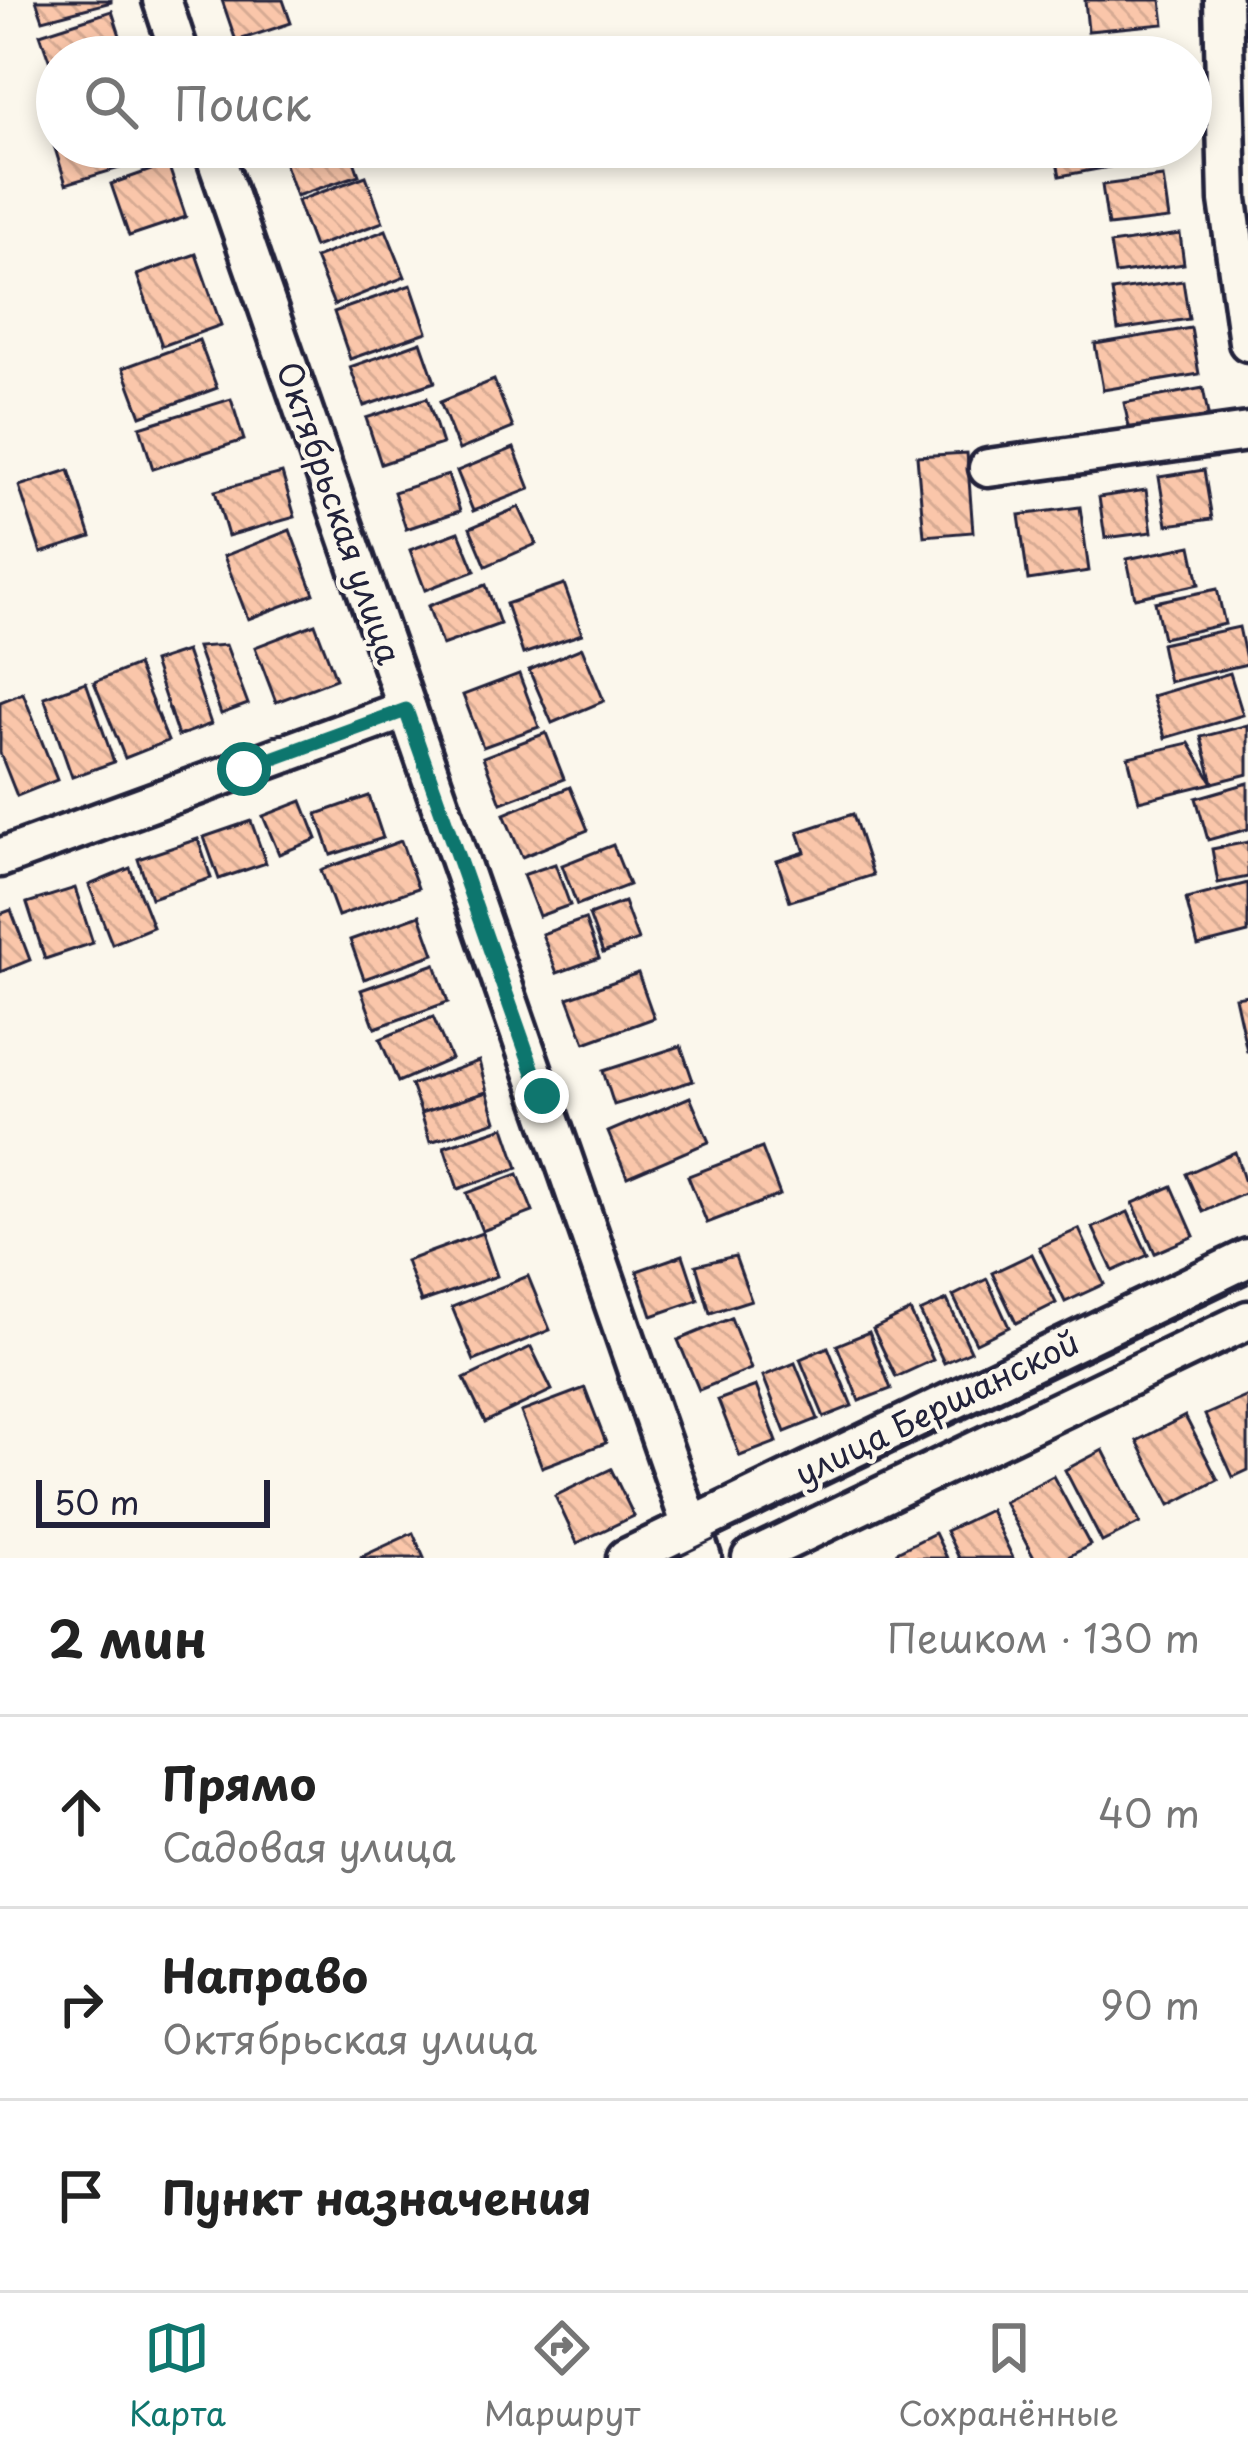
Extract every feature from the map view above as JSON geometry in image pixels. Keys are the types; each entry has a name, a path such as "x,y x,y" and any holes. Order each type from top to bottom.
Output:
{"street":[{"path":"162,0 175,36"},
{"path":"1223,0 1228,200 1248,342"},
{"name":"Октябрьская улица","path":"219,168 697,1542"},
{"path":"988,468 1248,432"},
{"path":"0,859 406,710"},
{"name":"улица Бершанской","path":"626,1558 697,1542 1248,1258"},
{"name":"улица Бершанской","path":"751,1558 1248,1319"}],"building":[{"path":"36,0 111,0 111,2 43,20"},
{"path":"222,0 283,0 291,23 251,36 234,36"},
{"path":"1085,0 1161,0 1164,24 1088,31"},
{"path":"112,11 120,36 41,36"},
{"path":"61,168 120,168 66,184"},
{"path":"169,168 186,217 129,236 111,184"},
{"path":"286,168 356,168 359,175 296,196"},
{"path":"1058,168 1103,168 1060,176"},
{"path":"366,176 383,222 314,247 297,201"},
{"path":"1163,177 1169,219 1108,226 1102,185"},
{"path":"386,230 405,277 334,305 315,258"},
{"path":"1180,234 1184,264 1115,274 1110,244"},
{"path":"196,254 221,325 162,346 137,275"},
{"path":"1183,281 1189,319 1118,330 1112,291"},
{"path":"411,285 427,332 350,359 334,312"},
{"path":"1191,328 1199,374 1103,390 1095,344"},
{"path":"199,340 217,388 141,416 123,368"},
{"path":"421,342 435,382 364,406 350,367"},
{"path":"494,380 513,428 459,450 440,402"},
{"path":"1203,388 1210,425 1132,440 1124,403"},
{"path":"427,398 442,444 381,464 366,418"},
{"path":"231,399 244,440 153,469 140,427"},
{"path":"514,448 530,489 473,511 457,471"},
{"path":"967,453 973,532 924,536 917,456"},
{"path":"69,470 91,537 41,553 19,486"},
{"path":"1204,470 1212,519 1167,525 1159,477"},
{"path":"282,473 295,517 228,536 215,491"},
{"path":"448,475 460,511 406,529 394,492"},
{"path":"1146,490 1152,532 1105,538 1099,497"},
{"path":"519,507 536,544 486,566 470,528"},
{"path":"1080,507 1089,571 1028,580 1019,515"},
{"path":"290,530 314,594 248,619 224,556"},
{"path":"459,532 475,571 425,590 410,550"},
{"path":"1191,546 1199,584 1135,598 1127,559"},
{"path":"564,584 582,634 523,654 506,604"},
{"path":"486,585 500,624 442,645 428,606"},
{"path":"1217,589 1225,624 1163,638 1155,602"},
{"path":"315,624 336,679 276,702 255,647"},
{"path":"1239,627 1247,664 1169,682 1161,644"},
{"path":"226,645 248,704 221,714 197,647"},
{"path":"582,648 604,701 552,723 529,670"},
{"path":"186,651 211,724 178,736 153,662"},
{"path":"137,665 168,741 125,758 94,682"},
{"path":"1230,673 1243,715 1165,738 1152,696"},
{"path":"519,674 539,727 483,747 463,695"},
{"path":"86,682 114,762 72,777 44,697"},
{"path":"23,693 57,780 17,796 0,753 0,702"},
{"path":"1248,725 1248,774 1213,783 1201,737"},
{"path":"546,733 564,779 501,803 483,757"},
{"path":"1189,743 1213,783 1139,801 1128,757"},
{"path":"1248,783 1248,829 1208,840 1196,798"},
{"path":"570,787 588,830 522,857 504,814"},
{"path":"369,796 383,838 331,855 317,814"},
{"path":"302,801 317,839 279,854 263,816"},
{"path":"853,814 873,875 790,901 777,861 805,852 798,832"},
{"path":"251,821 266,863 219,879 204,837"},
{"path":"198,839 211,878 151,898 138,859"},
{"path":"401,841 418,888 338,916 321,870"},
{"path":"1248,842 1248,877 1218,883 1212,849"},
{"path":"613,845 629,885 577,905 562,865"},
{"path":"555,864 570,905 539,916 523,875"},
{"path":"130,868 153,927 112,944 89,885"},
{"path":"1248,883 1248,933 1198,946 1186,899"},
{"path":"75,888 93,943 45,959 27,903"},
{"path":"624,902 638,940 603,953 589,915"},
{"path":"11,910 30,960 0,972 0,914"},
{"path":"420,915 434,954 364,979 350,940"},
{"path":"585,919 599,958 557,973 542,934"},
{"path":"435,964 448,1002 375,1028 361,990"},
{"path":"638,973 654,1018 585,1043 568,998"},
{"path":"1248,995 1248,1051 1247,1051 1235,997"},
{"path":"433,1017 451,1059 398,1082 380,1039"},
{"path":"681,1046 693,1081 614,1105 603,1071"},
{"path":"479,1061 487,1092 421,1113 411,1085"},
{"path":"487,1092 496,1121 430,1142 421,1113"},
{"path":"690,1097 709,1142 627,1177 608,1132"},
{"path":"504,1127 518,1168 458,1189 444,1147"},
{"path":"762,1148 780,1195 707,1223 688,1176"},
{"path":"1235,1152 1248,1192 1203,1212 1186,1174"},
{"path":"518,1174 533,1212 482,1231 467,1193"},
{"path":"1172,1186 1194,1236 1155,1253 1133,1203"},
{"path":"1128,1212 1148,1255 1113,1271 1093,1228"},
{"path":"1079,1229 1104,1284 1065,1302 1039,1247"},
{"path":"482,1233 497,1276 421,1302 406,1261"},
{"path":"1032,1254 1056,1303 1016,1323 992,1273"},
{"path":"683,1255 698,1300 652,1316 637,1271"},
{"path":"735,1256 751,1300 710,1313 696,1265"},
{"path":"528,1276 550,1330 474,1361 452,1307"},
{"path":"987,1279 1009,1327 976,1343 953,1296"},
{"path":"947,1300 971,1351 944,1363 920,1312"},
{"path":"910,1311 933,1360 896,1377 873,1329"},
{"path":"731,1318 751,1369 699,1390 678,1340"},
{"path":"869,1332 891,1389 859,1401 837,1345"},
{"path":"531,1347 552,1390 485,1422 464,1379"},
{"path":"828,1347 852,1406 824,1417 800,1359"},
{"path":"795,1363 818,1419 785,1432 763,1376"},
{"path":"756,1386 777,1442 740,1456 718,1400"},
{"path":"585,1388 606,1443 542,1467 521,1412"},
{"path":"1248,1396 1248,1470 1233,1477 1205,1415"},
{"path":"1185,1416 1218,1480 1170,1505 1137,1441"},
{"path":"1103,1450 1140,1523 1102,1542 1065,1470"},
{"path":"611,1469 634,1516 577,1543 555,1496"},
{"path":"1053,1476 1090,1545 1066,1558 1034,1558 1004,1502"},
{"path":"990,1510 1013,1558 959,1558 946,1531"},
{"path":"413,1533 424,1558 361,1557"},
{"path":"935,1533 947,1558 900,1558 897,1552"}],"tram line":[{"path":"675,1558 1248,1284"}],"route":[{"path":"244,769 406,710 542,1096"}]}
